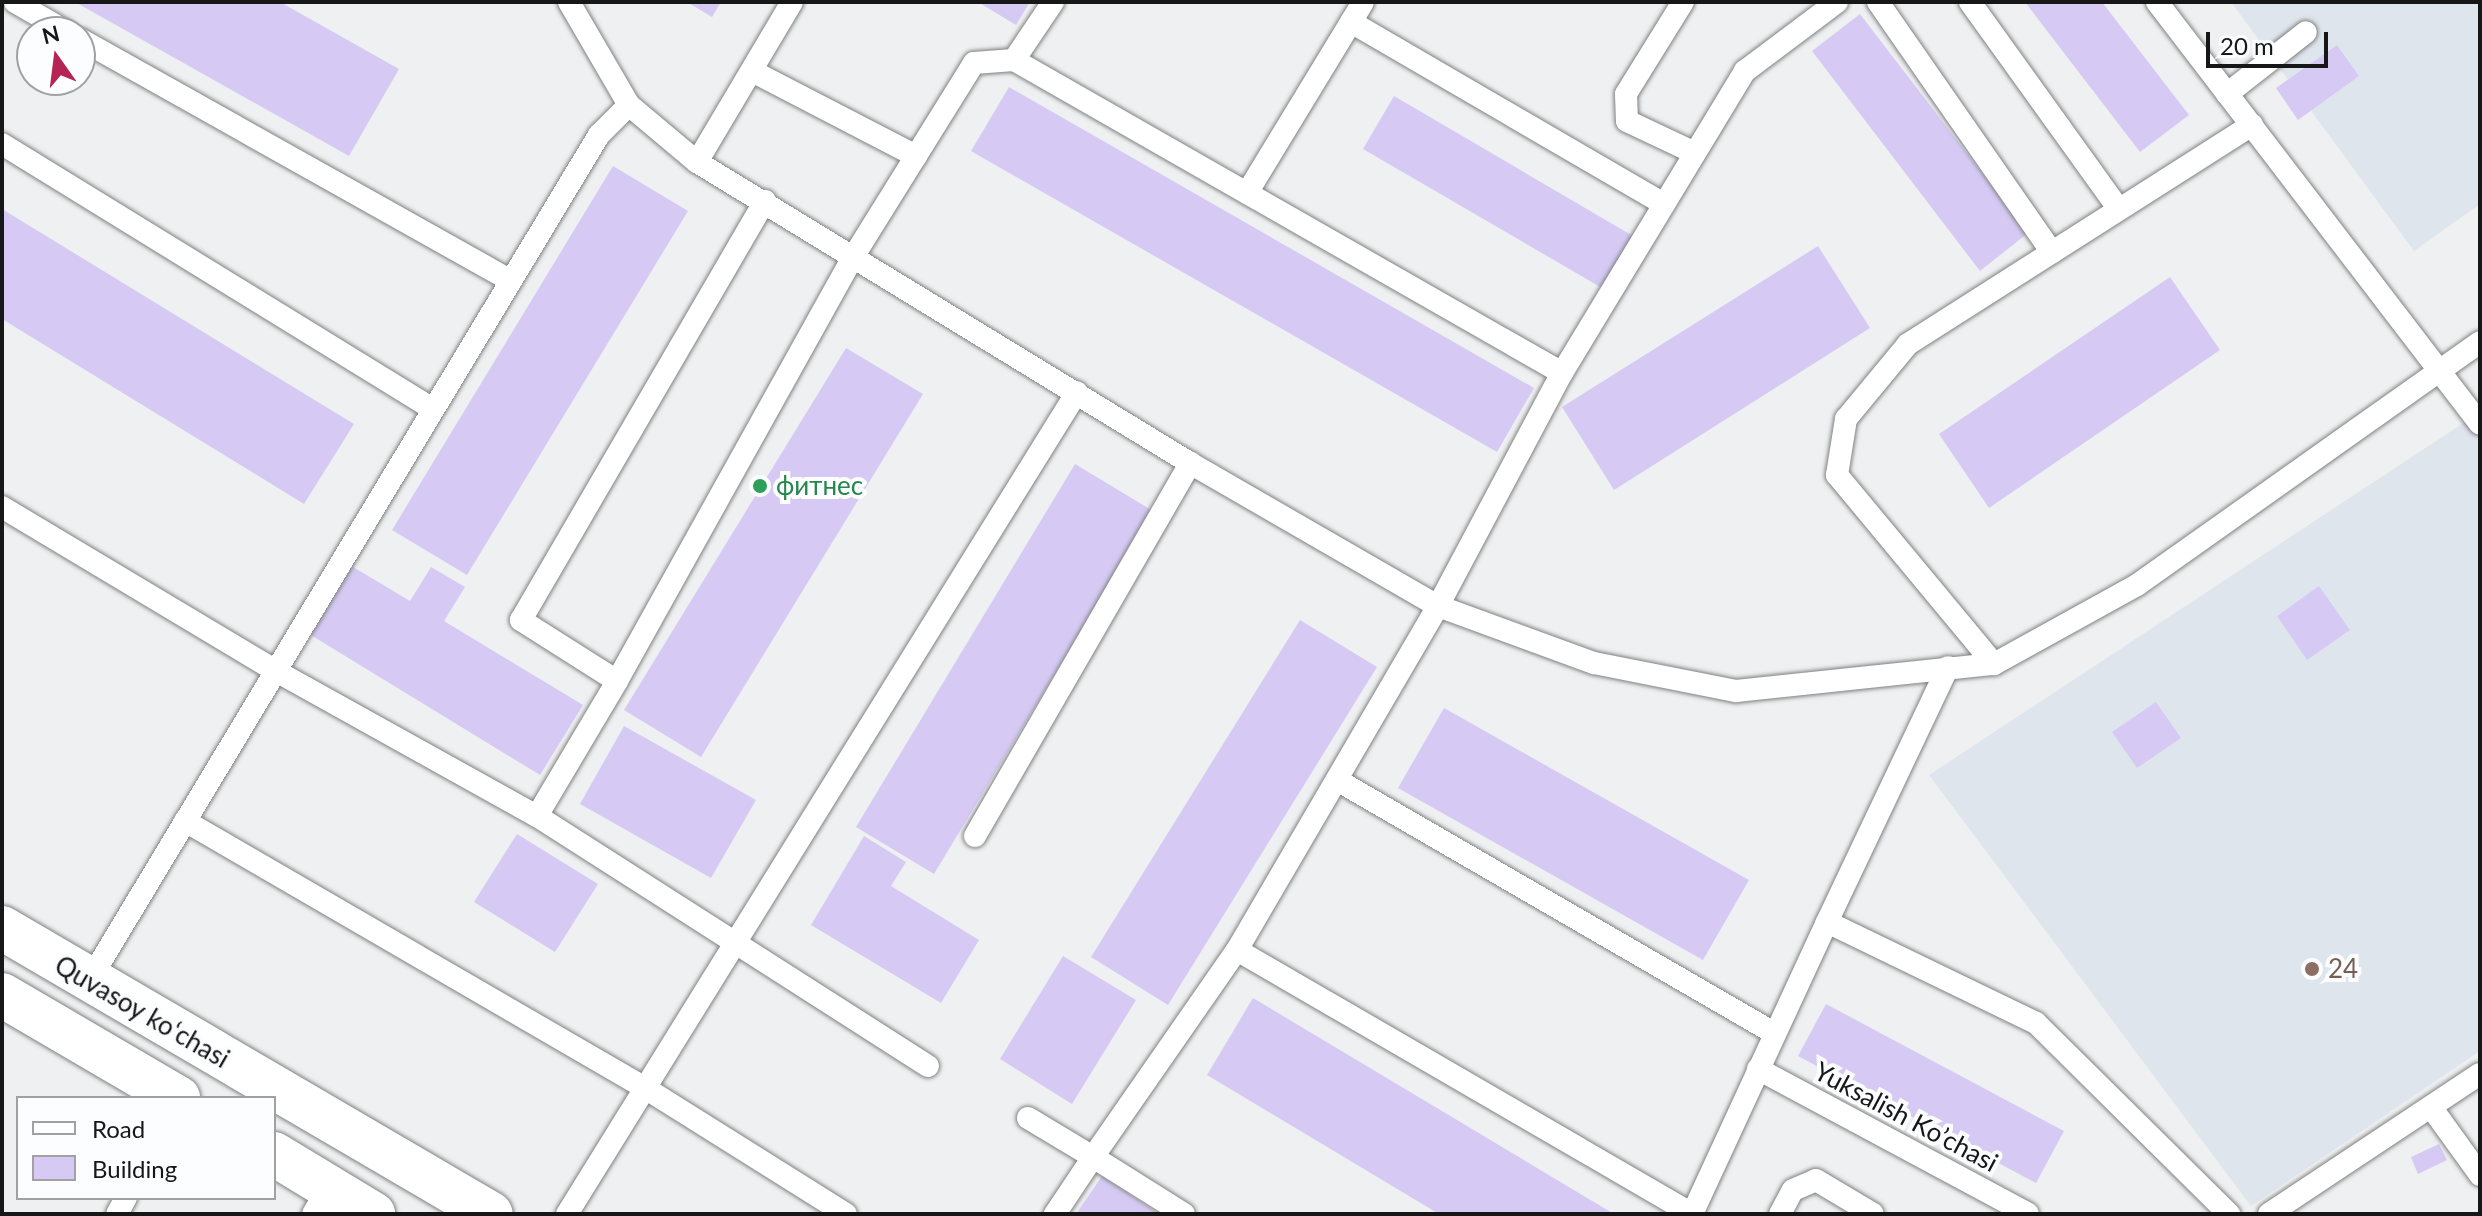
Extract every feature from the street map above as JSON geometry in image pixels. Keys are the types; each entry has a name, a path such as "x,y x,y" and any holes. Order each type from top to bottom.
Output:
{"main road":[{"name":"Quvasoy koʻchasi","path":"2,928 491,1214"},
{"path":"2,995 175,1096"},
{"path":"276,1156 321,1200 373,1214"}],"lane":[{"path":"15,2 39,16"},
{"path":"569,2 629,105 697,162 855,254 1190,463 1438,606 1594,663 1736,691 1845,683 1948,667 1994,664 2137,585 2480,342"},
{"path":"697,162 792,2"},
{"path":"1014,60 1053,2"},
{"path":"1247,193 1363,2"},
{"path":"1683,2 1626,94 1627,121 1695,153"},
{"path":"1055,1214 1237,950 1438,606 1562,373 1745,71 1837,2"},
{"path":"1878,2 2052,252"},
{"path":"1970,2 2119,209"},
{"path":"2157,2 2480,424"},
{"path":"1351,22 1664,204"},
{"path":"2227,94 2306,32"},
{"path":"96,48 511,281"},
{"path":"537,816 617,681 855,254 974,63 1014,60 1562,373"},
{"path":"752,71 916,156"},
{"path":"89,981 599,135 629,105"},
{"path":"1994,664 1837,475 1846,419 1908,344 2252,125"},
{"path":"2,144 433,409"},
{"path":"617,681 521,620 765,201"},
{"path":"567,1214 1077,392"},
{"path":"975,836 1190,463"},
{"path":"2,507 276,671 537,816 928,1066"},
{"path":"1237,950 1693,1213 1774,1033 1948,667"},
{"path":"1337,780 1774,1033"},
{"path":"185,821 645,1088 846,1214"},
{"path":"1827,922 2036,1023 2229,1214"},
{"name":"Yuksalish Ko’chasi","path":"1758,1069 2028,1214"},
{"path":"2269,1214 2480,1074"},
{"path":"2431,1107 2480,1175"},
{"path":"1028,1118 1184,1214"},
{"path":"1780,1214 1793,1190 1816,1180 1873,1214"}],"shaded area":[{"path":"2231,2 2480,2 2480,204 2414,251"},
{"path":"2474,416 2480,424 2480,1051 2251,1206 1929,775"}],"building":[{"path":"75,2 280,2 399,69 349,156"},
{"path":"687,2 721,2 712,17"},
{"path":"978,2 1030,2 1016,25"},
{"path":"2025,2 2102,2 2189,115 2140,152"},
{"path":"1860,14 2028,233 1980,271 1812,51"},
{"path":"2337,45 2359,76 2298,120 2276,88"},
{"path":"1009,87 1534,388 1497,452 971,151"},
{"path":"1394,96 1633,236 1602,288 1363,149"},
{"path":"613,166 688,211 467,575 392,530"},
{"path":"2,209 354,424 304,504 2,319"},
{"path":"1818,246 1870,328 1614,490 1562,407"},
{"path":"2170,277 2220,350 1989,508 1939,434"},
{"path":"846,348 923,394 701,757 624,710"},
{"path":"1075,464 1153,511 934,874 856,827"},
{"path":"343,561 410,601 431,567 465,587 444,621 583,705 540,775 301,629"},
{"path":"2319,586 2350,630 2307,660 2277,616"},
{"path":"1300,620 1377,667 1168,1005 1091,957"},
{"path":"2156,702 2181,738 2137,768 2112,732"},
{"path":"1444,708 1749,880 1703,960 1398,788"},
{"path":"624,726 756,800 711,878 580,804"},
{"path":"517,834 598,884 555,952 474,902"},
{"path":"864,836 906,862 891,886 979,940 941,1003 811,925"},
{"path":"1063,956 1136,1000 1072,1104 1000,1059"},
{"path":"1253,998 1614,1214 1439,1214 1207,1075"},
{"path":"1826,1004 2064,1131 2036,1183 1798,1056"},
{"path":"2439,1144 2447,1160 2418,1174 2411,1157"},
{"path":"1102,1176 1159,1214 1076,1214"}],"place":[{"name":"фитнес","path":"760,486"},
{"name":"24","path":"2312,969"}]}
